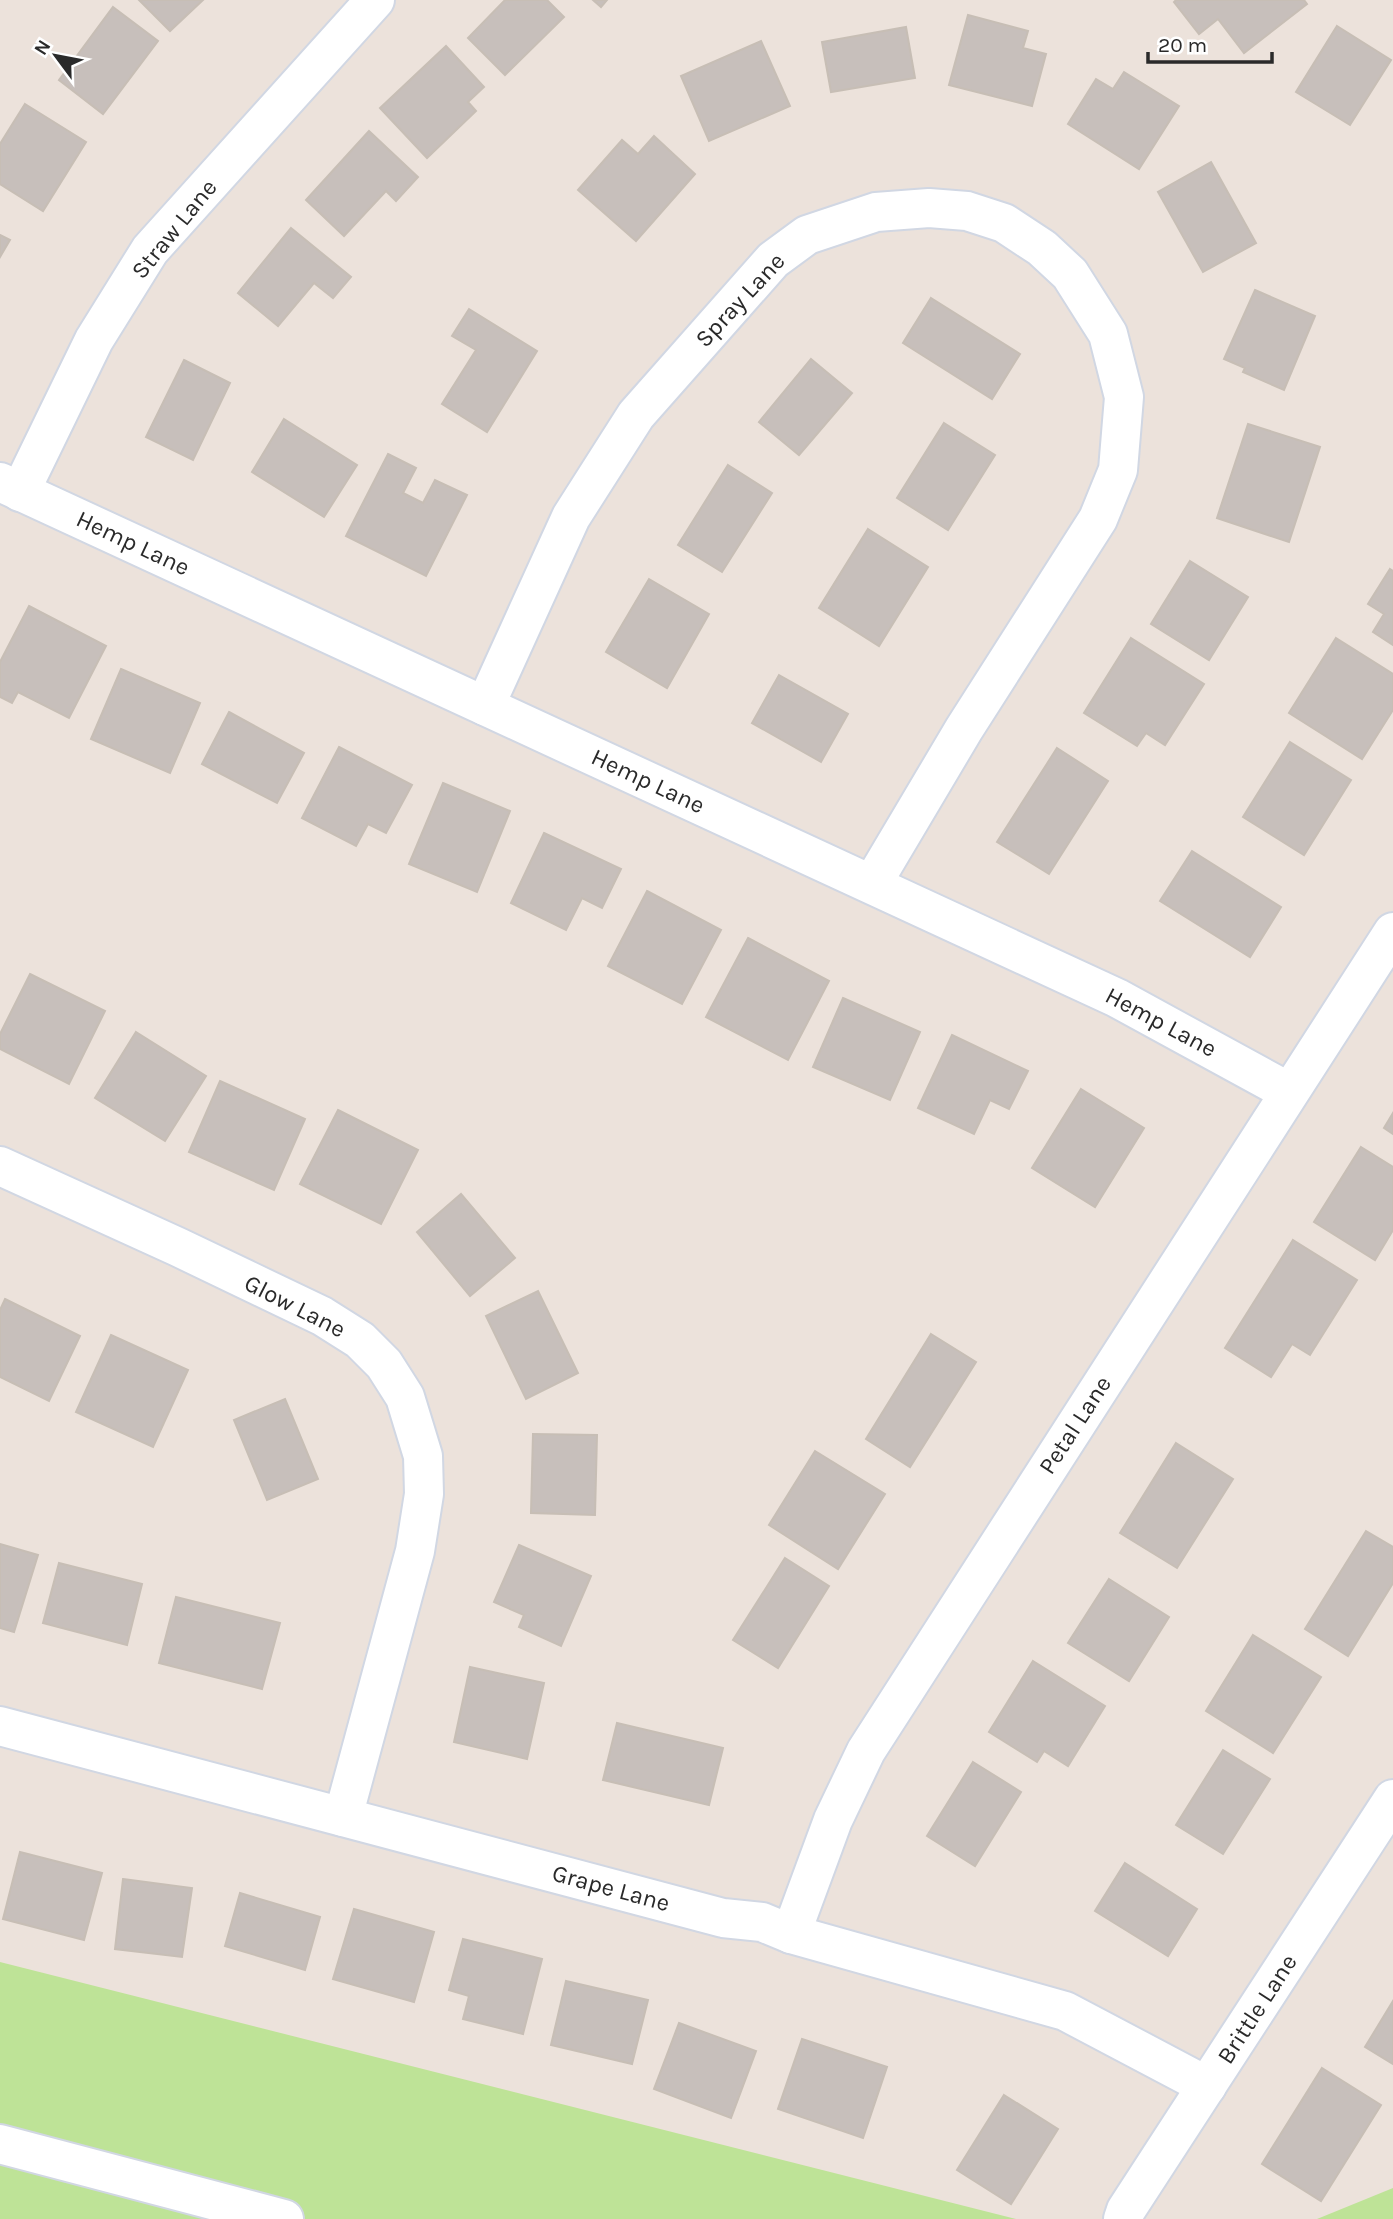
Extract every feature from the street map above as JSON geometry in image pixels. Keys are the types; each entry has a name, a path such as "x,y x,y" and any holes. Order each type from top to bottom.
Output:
{"street":[{"name":"Straw Lane","path":"10,487 94,340 150,250 375,0"},
{"name":"Spray Lane","path":"485,706 571,517 636,415 773,260 807,235 876,212 929,208 967,211 1004,223 1042,248 1070,274 1108,334 1124,397 1118,470 1098,520 964,729 872,884"},
{"name":"Hemp Lane","path":"10,487 1117,998 1289,1092"},
{"name":"Petal Lane","path":"791,1934 833,1820 866,1751 1393,932"},
{"name":"Glow Lane","path":"0,1166 322,1316 360,1340 384,1364 405,1397 423,1456 424,1494 415,1551 344,1817"},
{"name":"Grape Lane","path":"0,1726 723,1918 762,1922 791,1934 1065,2011 1207,2086"},
{"name":"Brittle Lane","path":"1123,2219 1126,2210 1393,1799"},
{"path":"0,2144 284,2219"}],"green space":[{"path":"0,1962 1016,2219 0,2219"},
{"path":"1393,2188 1393,2219 1317,2219"}],"building":[{"path":"139,0 203,0 170,31"},
{"path":"505,0 547,0 564,17 505,75 468,38"},
{"path":"593,0 607,0 601,7"},
{"path":"1304,0 1307,4 1244,53 1218,19 1199,34 1174,2"},
{"path":"113,7 158,41 103,114 59,80"},
{"path":"968,15 1028,31 1023,48 1046,54 1032,106 949,85"},
{"path":"1337,26 1391,60 1350,125 1296,92"},
{"path":"906,27 915,78 831,92 822,42"},
{"path":"761,41 790,106 709,141 681,76"},
{"path":"446,46 484,87 468,102 476,111 427,158 380,108"},
{"path":"1124,72 1179,106 1139,169 1068,124 1096,79 1113,89"},
{"path":"25,104 86,142 43,211 0,184 0,144"},
{"path":"369,131 418,177 396,201 386,191 344,236 306,200"},
{"path":"654,136 695,174 636,241 578,190 622,140 638,154"},
{"path":"1211,162 1256,243 1203,272 1158,192"},
{"path":"291,228 351,277 333,298 314,283 278,326 238,293"},
{"path":"0,235 10,240 0,257"},
{"path":"1255,290 1315,316 1284,390 1243,372 1245,368 1224,359"},
{"path":"931,298 1020,354 992,399 903,343"},
{"path":"469,309 537,351 487,432 442,404 476,350 452,336"},
{"path":"811,359 852,393 799,455 759,422"},
{"path":"184,360 230,383 193,460 146,437"},
{"path":"284,419 357,465 324,517 252,472"},
{"path":"944,423 995,455 948,530 897,498"},
{"path":"1248,424 1320,447 1289,542 1217,518"},
{"path":"388,454 416,468 403,493 423,503 435,480 467,495 426,576 346,536"},
{"path":"728,465 772,493 722,572 678,545"},
{"path":"868,529 928,567 879,646 819,608"},
{"path":"1190,561 1248,597 1209,660 1151,624"},
{"path":"1390,569 1393,571 1393,645 1373,632 1384,614 1368,604"},
{"path":"649,579 709,614 667,688 606,652"},
{"path":"29,606 106,646 69,718 18,692 12,703 0,697 0,662"},
{"path":"1131,638 1204,684 1165,745 1146,733 1137,746 1084,713"},
{"path":"1336,638 1393,674 1393,710 1362,759 1289,713"},
{"path":"121,669 200,703 170,773 91,739"},
{"path":"779,675 848,714 821,762 752,723"},
{"path":"229,712 304,753 277,803 202,764"},
{"path":"1290,742 1351,780 1304,855 1243,817"},
{"path":"339,747 412,785 386,833 368,824 356,846 302,818"},
{"path":"1057,748 1108,781 1049,874 997,842"},
{"path":"443,783 510,811 477,892 409,864"},
{"path":"544,833 621,869 602,908 582,898 566,930 511,903"},
{"path":"1192,851 1281,907 1250,957 1160,901"},
{"path":"647,891 721,930 682,1004 608,966"},
{"path":"748,938 829,981 788,1060 706,1017"},
{"path":"30,974 105,1011 69,1084 0,1049 0,1034"},
{"path":"843,998 920,1032 890,1100 813,1067"},
{"path":"136,1032 206,1076 165,1141 95,1098"},
{"path":"952,1035 1028,1071 1009,1109 990,1100 974,1134 918,1108"},
{"path":"220,1081 305,1119 274,1190 189,1152"},
{"path":"1081,1089 1144,1128 1095,1207 1032,1168"},
{"path":"338,1110 418,1150 381,1224 300,1184"},
{"path":"1393,1113 1393,1134 1384,1128"},
{"path":"1361,1147 1393,1167 1393,1230 1375,1260 1314,1222"},
{"path":"461,1194 515,1258 470,1296 417,1232"},
{"path":"1293,1240 1357,1280 1310,1355 1292,1344 1271,1377 1225,1348"},
{"path":"538,1291 578,1373 526,1399 486,1316"},
{"path":"5,1299 80,1336 49,1401 0,1377 0,1310"},
{"path":"931,1334 976,1362 910,1467 866,1439"},
{"path":"111,1335 188,1370 153,1447 76,1412"},
{"path":"285,1399 318,1479 267,1500 234,1420"},
{"path":"533,1434 597,1435 595,1515 531,1513"},
{"path":"1176,1443 1233,1479 1177,1568 1120,1533"},
{"path":"815,1451 885,1494 838,1569 769,1525"},
{"path":"1366,1531 1393,1547 1393,1583 1348,1656 1305,1629"},
{"path":"0,1544 38,1555 14,1632 0,1628"},
{"path":"519,1545 591,1576 561,1646 519,1627 524,1615 494,1602"},
{"path":"785,1558 829,1586 778,1668 733,1640"},
{"path":"59,1563 142,1584 127,1645 43,1623"},
{"path":"1109,1579 1169,1617 1129,1681 1068,1643"},
{"path":"176,1597 280,1623 262,1689 159,1663"},
{"path":"1253,1635 1321,1677 1273,1753 1206,1711"},
{"path":"1033,1661 1105,1706 1068,1766 1044,1751 1037,1762 989,1732"},
{"path":"470,1667 544,1683 527,1759 454,1742"},
{"path":"617,1723 723,1748 709,1805 603,1780"},
{"path":"1223,1750 1270,1779 1223,1854 1176,1825"},
{"path":"973,1762 1021,1792 975,1866 927,1836"},
{"path":"20,1852 102,1873 84,1940 3,1919"},
{"path":"1125,1863 1197,1909 1168,1956 1095,1911"},
{"path":"123,1879 192,1888 182,1957 115,1949"},
{"path":"240,1893 320,1917 305,1970 225,1946"},
{"path":"354,1909 434,1932 414,2002 333,1979"},
{"path":"463,1939 542,1959 523,2034 463,2019 469,1996 449,1990"},
{"path":"566,1981 648,2000 632,2064 551,2045"},
{"path":"1393,2001 1393,2064 1365,2047"},
{"path":"679,2023 756,2051 731,2118 654,2089"},
{"path":"802,2039 887,2067 863,2138 778,2109"},
{"path":"1322,2068 1381,2105 1321,2201 1262,2164"},
{"path":"1004,2095 1058,2129 1011,2204 957,2170"}]}
